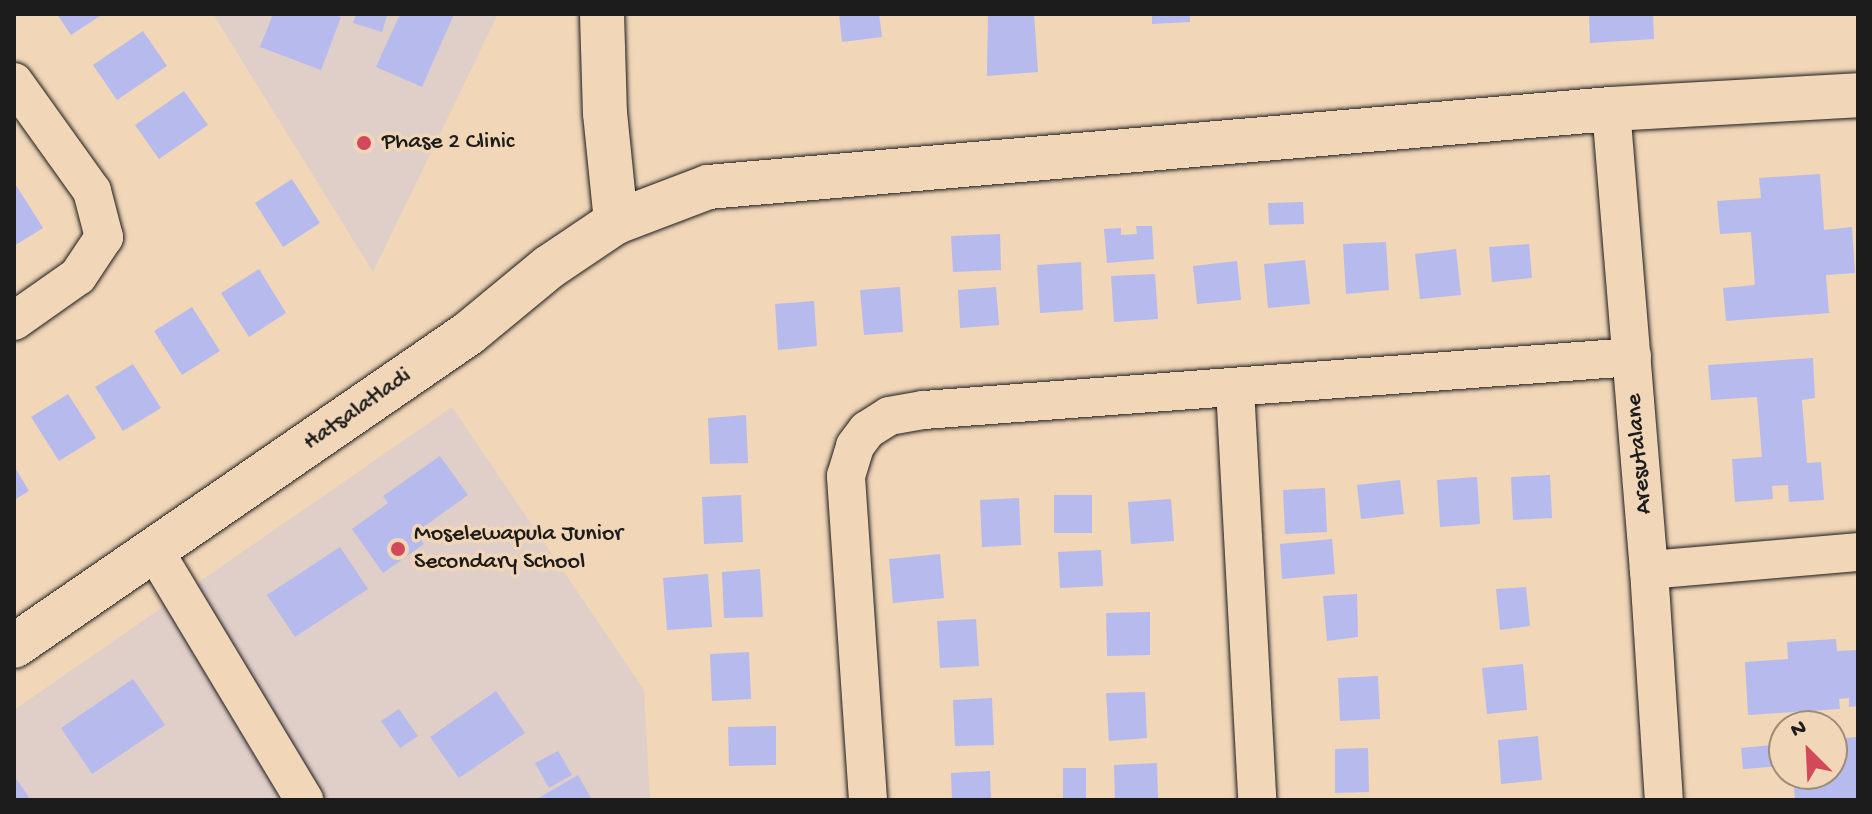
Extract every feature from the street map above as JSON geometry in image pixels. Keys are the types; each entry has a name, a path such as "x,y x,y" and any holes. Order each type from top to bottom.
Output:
{"street":[{"path":"602,14 605,113 616,222"},
{"path":"14,82 92,191 104,237 78,276 14,321"},
{"name":"Hatsalatladi","path":"14,646 469,333 549,267 616,222 708,187 1611,109 1858,95"},
{"name":"Aresutalane","path":"1611,109 1649,570 1664,800"},
{"path":"868,800 846,476 855,446 867,430 889,416 924,410 1632,357"},
{"path":"1235,388 1257,800"},
{"path":"154,550 304,800"},
{"path":"1649,570 1858,552"}],"shaded area":[{"name":"Phase 2 Clinic","path":"213,14 498,14 373,272"},
{"name":"Moselewapula Junior Secondary School","path":"452,407 644,690 650,800 14,800 14,710"}],"building":[{"path":"57,14 103,14 71,35"},
{"path":"273,14 332,14 341,17 321,70 260,47"},
{"path":"356,14 387,16 382,32 353,23"},
{"path":"400,14 454,14 422,87 376,67"},
{"path":"839,14 879,14 882,37 842,42"},
{"path":"988,14 1034,14 1038,72 987,76"},
{"path":"1152,14 1190,14 1190,22 1152,24"},
{"path":"1589,14 1653,14 1654,39 1590,43"},
{"path":"143,31 167,66 117,100 93,65"},
{"path":"184,91 208,125 159,159 135,125"},
{"path":"1820,174 1824,230 1852,227 1855,273 1826,275 1829,313 1726,321 1723,288 1755,285 1751,232 1720,234 1717,201 1761,198 1759,178"},
{"path":"292,179 320,223 283,247 255,203"},
{"path":"14,182 43,228 14,246"},
{"path":"1303,202 1304,224 1269,225 1268,203"},
{"path":"1136,226 1152,226 1154,259 1107,263 1104,229 1121,228 1121,235 1137,234"},
{"path":"1000,234 1001,270 953,272 951,236"},
{"path":"1386,242 1389,290 1346,294 1343,244"},
{"path":"1529,244 1532,278 1492,282 1489,247"},
{"path":"1456,249 1461,295 1420,299 1415,254"},
{"path":"1305,260 1310,304 1268,308 1264,264"},
{"path":"1237,261 1241,300 1197,304 1193,266"},
{"path":"1081,262 1083,310 1040,313 1037,265"},
{"path":"259,269 286,313 249,337 221,293"},
{"path":"1155,274 1158,319 1114,322 1111,276"},
{"path":"900,287 903,332 864,335 860,290"},
{"path":"996,287 999,325 960,328 958,290"},
{"path":"814,301 817,346 778,350 775,304"},
{"path":"192,307 220,351 182,375 154,331"},
{"path":"1813,358 1815,398 1802,400 1807,463 1821,462 1824,500 1789,502 1788,485 1772,486 1773,499 1735,502 1732,459 1762,457 1757,397 1711,400 1708,365"},
{"path":"133,364 161,408 123,431 95,387"},
{"path":"68,394 96,438 59,461 31,417"},
{"path":"746,415 748,463 710,464 708,418"},
{"path":"440,456 468,495 415,533 424,544 383,573 352,529 388,503 383,496"},
{"path":"14,466 29,491 14,500"},
{"path":"1550,475 1552,518 1513,520 1511,477"},
{"path":"1477,477 1480,524 1440,527 1437,480"},
{"path":"1400,480 1404,514 1361,519 1357,485"},
{"path":"1325,488 1327,532 1285,534 1283,490"},
{"path":"741,495 743,542 704,544 702,497"},
{"path":"1054,495 1092,495 1092,533 1054,533"},
{"path":"1019,498 1021,545 982,547 980,500"},
{"path":"1171,499 1174,541 1131,544 1128,502"},
{"path":"1332,539 1335,574 1282,579 1280,544"},
{"path":"340,547 368,589 295,637 267,595"},
{"path":"1101,550 1103,586 1060,588 1058,552"},
{"path":"940,554 944,598 893,603 889,559"},
{"path":"760,569 763,617 724,618 722,572"},
{"path":"708,574 712,627 667,630 663,578"},
{"path":"1526,587 1530,626 1500,630 1496,589"},
{"path":"1357,594 1358,637 1327,641 1323,596"},
{"path":"1150,612 1150,655 1107,656 1106,613"},
{"path":"976,619 979,666 940,668 937,621"},
{"path":"1836,639 1837,651 1858,650 1858,706 1849,707 1849,698 1839,699 1840,709 1768,710 1768,714 1748,715 1745,662 1788,659 1787,642"},
{"path":"749,652 751,699 712,701 710,654"},
{"path":"1523,664 1527,710 1487,714 1482,668"},
{"path":"1378,676 1380,719 1340,721 1338,678"},
{"path":"133,679 165,725 92,774 61,728"},
{"path":"496,691 525,733 459,778 430,737"},
{"path":"1145,692 1147,738 1109,741 1106,693"},
{"path":"992,698 994,745 955,746 953,700"},
{"path":"399,709 418,736 400,748 381,721"},
{"path":"776,726 776,765 729,766 728,727"},
{"path":"1538,736 1542,780 1501,784 1498,740"},
{"path":"1858,737 1858,800 1795,800 1794,790 1848,790 1848,738"},
{"path":"1768,745 1768,767 1743,769 1741,748"},
{"path":"1368,748 1369,792 1335,793 1335,749"},
{"path":"558,751 572,775 549,788 535,763"},
{"path":"1157,763 1158,800 1115,800 1114,765"},
{"path":"1063,768 1086,768 1086,800 1063,800"},
{"path":"990,771 991,800 952,800 951,773"},
{"path":"578,775 592,800 535,800"},
{"path":"14,776 31,800 14,800"}],"place":[{"name":"Phase 2 Clinic","path":"364,143"},
{"name":"Moselewapula Junior Secondary School","path":"398,549"}]}
